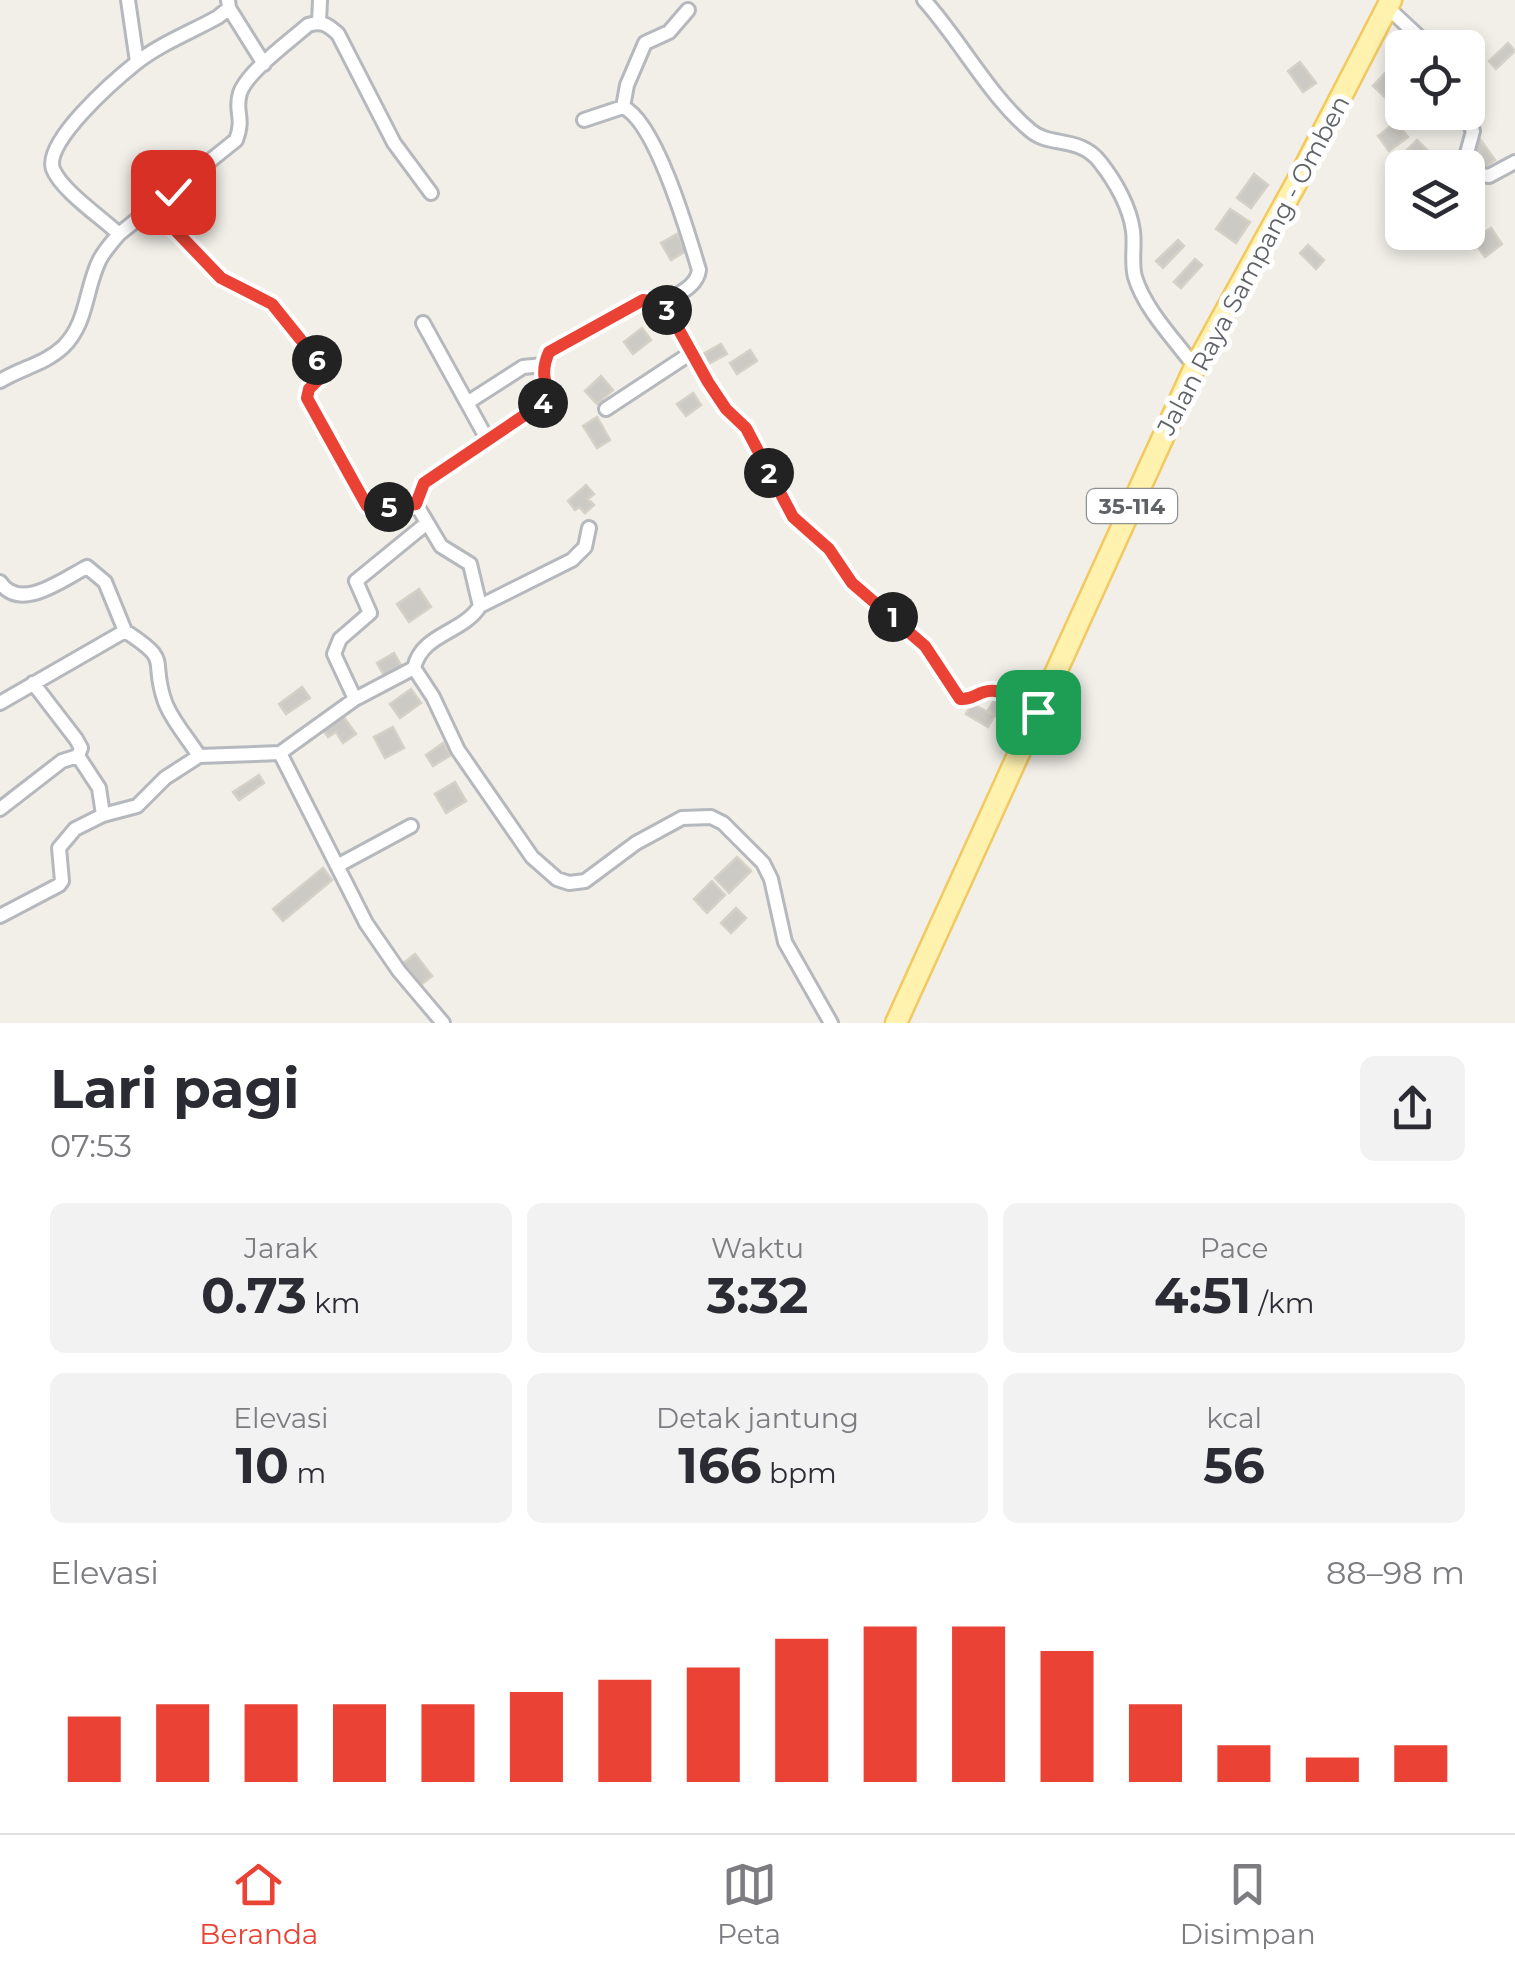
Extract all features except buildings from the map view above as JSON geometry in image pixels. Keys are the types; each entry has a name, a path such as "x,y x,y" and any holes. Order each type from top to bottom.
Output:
{"main road":[{"name":"Jalan Raya Sampang - Omben","path":"896,1023 1195,367 1389,4"}],"street":[{"path":"128,0 138,62"},
{"path":"319,22 320,0"},
{"path":"924,0 1030,130 1038,136 1066,140 1098,160 1126,206 1133,229 1133,272 1141,294 1195,367"},
{"path":"119,234 61,182 53,170 51,158 61,138 138,62 228,4 264,64"},
{"path":"1389,4 1414,30"},
{"path":"623,106 644,43 668,32 688,10"},
{"path":"0,381 46,360 65,346 79,324 98,262 119,234 236,140 242,124 238,97 245,82 308,25 319,22 338,34 394,143 431,194"},
{"path":"416,504 424,483 550,398 543,379 543,365 549,352 643,300 664,303 698,277 682,213 634,112 623,106 584,120"},
{"path":"1472,130 1466,149 1481,175 1490,176 1515,162"},
{"path":"154,208 221,278 272,304 322,366 322,376 309,389 307,398 367,506 381,510 416,504"},
{"path":"664,303 726,409 746,428 793,517 829,549 852,583 925,646 960,699 967,700 987,690 1001,692 1038,712"},
{"path":"423,323 488,439"},
{"path":"606,409 691,353"},
{"path":"467,403 522,367 543,365"},
{"path":"416,504 441,546 470,564 480,606"},
{"path":"356,700 334,654 340,639 370,613 356,582 427,523"},
{"path":"0,916 59,885 59,848 74,829 103,815 137,806 165,778 199,756 280,753 356,700 414,668 425,645 466,623 480,606 572,560 585,547 588,528"},
{"path":"0,582 11,594 24,596 87,567 104,582 125,631 156,653 164,700 199,756"},
{"path":"0,703 125,631"},
{"path":"414,668 486,794 532,858 557,879 570,884 585,881 636,843 682,818 711,817 736,834 754,852 771,879 785,942 831,1023"},
{"path":"33,683 76,739 78,756 99,788 103,815"},
{"path":"280,753 366,924 443,1023"},
{"path":"0,809 62,761 78,756"},
{"path":"338,866 411,826"}],"route":[{"path":"173,192 154,208 221,278 272,304 322,366 322,376 309,389 307,398 367,506 381,510 416,504 424,483 550,398 543,379 543,365 549,352 643,300 664,303 708,382 726,409 746,428 797,523 829,549 852,583 925,646 960,699 967,700 987,690 1001,692 1038,712"}]}
